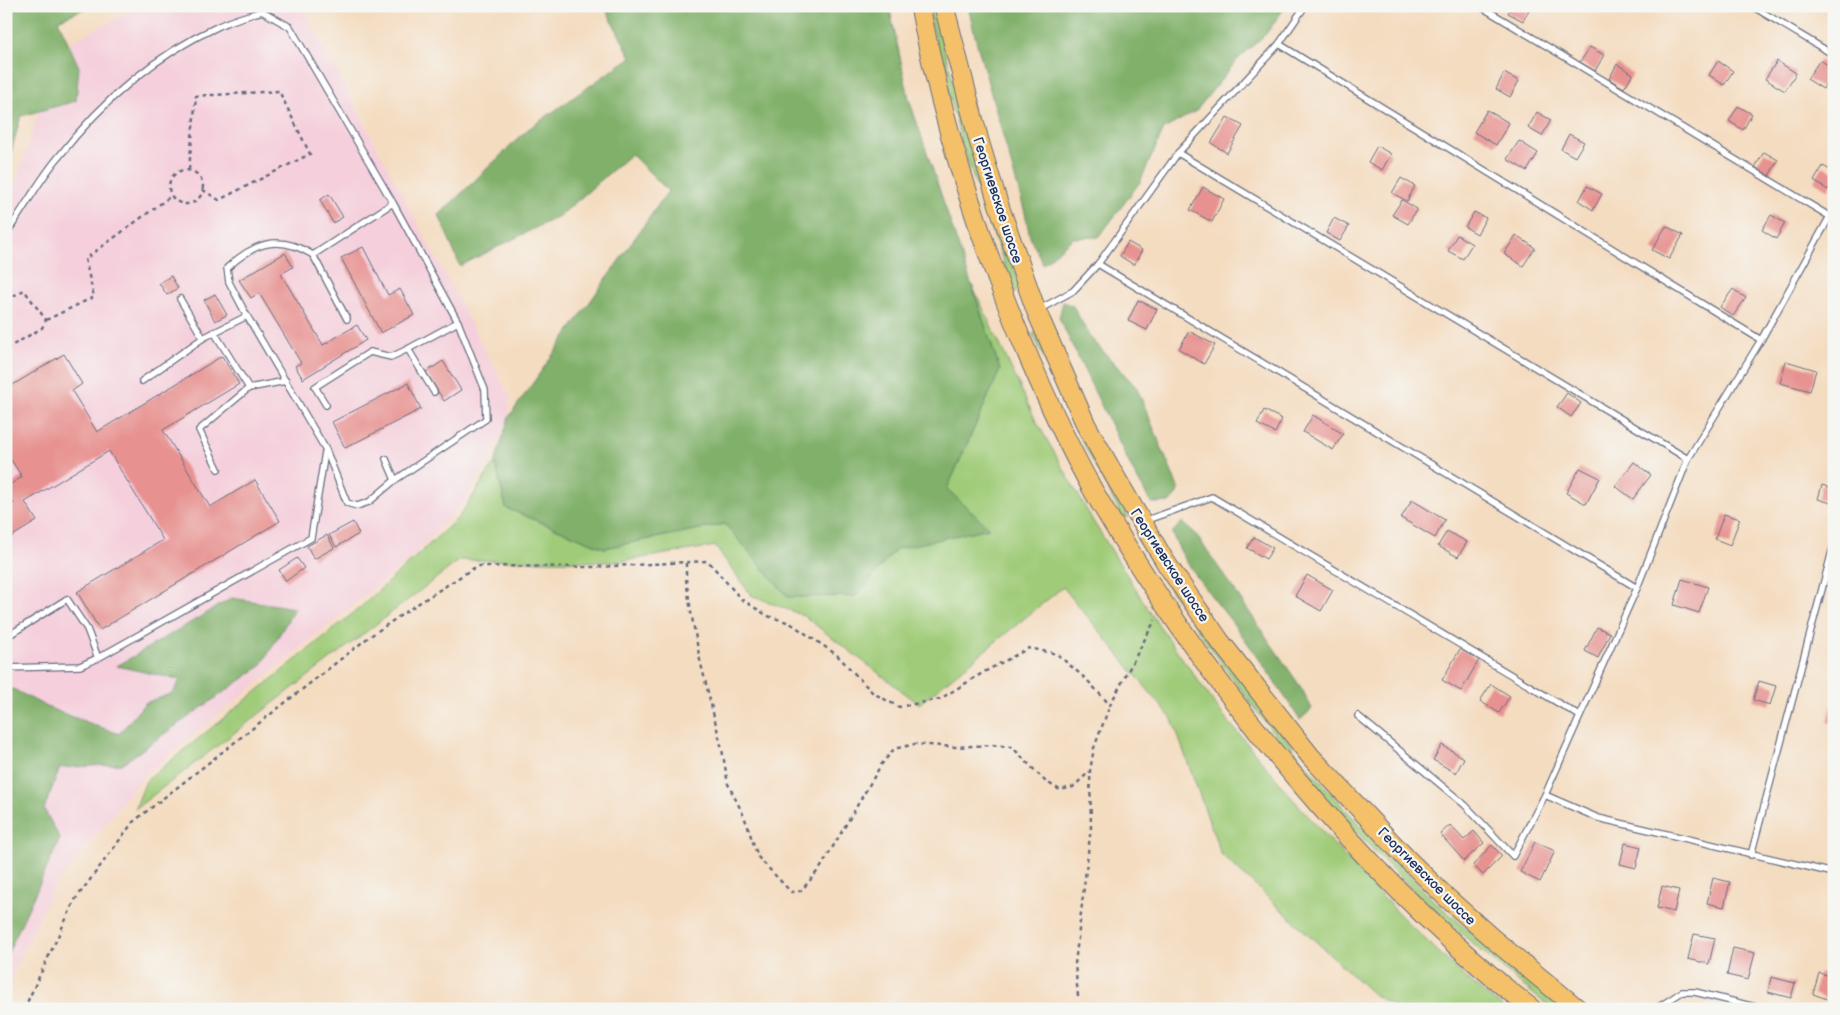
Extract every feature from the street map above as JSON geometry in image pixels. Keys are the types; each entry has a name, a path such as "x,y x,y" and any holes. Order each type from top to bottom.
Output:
{"main road":[{"name":"Георгиевское шоссе","path":"920,6 956,155 989,259 1030,361 1071,448 1154,591 1242,714 1344,833 1422,915 1532,1009"},
{"name":"Георгиевское шоссе","path":"944,6 979,141 998,203 1036,310 1086,425 1166,563 1219,640 1311,758 1446,898 1578,1009"}],"lane":[{"path":"1036,310 1073,291 1098,264 1178,152 1279,44 1305,6"},
{"path":"1480,6 1829,216"},
{"path":"1752,6 1834,55"},
{"path":"6,234 55,160 91,116 142,71 186,42 221,25 262,11 290,27 393,203 458,322 485,390 486,419 395,480 369,502 357,506 347,503 326,450 247,316 229,282 227,268 238,258 266,242 280,242 300,247 313,255 347,319"},
{"path":"1279,44 1761,340"},
{"path":"1178,152 1688,459"},
{"path":"313,255 393,203"},
{"path":"1358,716 1465,805 1513,856 1545,796 1637,588 1688,459 1761,340 1834,208"},
{"path":"1098,264 1637,588"},
{"path":"180,298 203,338"},
{"path":"142,381 203,338 247,316"},
{"path":"326,405 316,387 370,352 391,356 408,350 458,322"},
{"path":"214,332 249,388"},
{"path":"408,350 434,392"},
{"path":"218,470 199,430 249,388 286,381"},
{"path":"6,668 80,666 98,658 311,538 326,450"},
{"path":"386,459 395,480"},
{"path":"1141,522 1212,497 1580,716"},
{"path":"1750,855 1834,544"},
{"path":"6,637 67,599 87,629 98,658"},
{"path":"1545,796 1598,818 1834,874"},
{"path":"1663,1009 1660,1006 1682,992 1695,992 1763,1009"}],"path":[{"path":"189,169 196,96 279,91 310,154 219,200 203,190"},
{"path":"189,169 198,174 203,181 203,190 195,202 188,204 179,202 171,196 169,183 172,176 179,171 189,169"},
{"path":"6,349 42,328 46,320 94,297 84,259 171,196"},
{"path":"6,300 24,290 46,320"},
{"path":"24,1009 75,900 133,822 368,637 477,566 594,566 708,561 741,599 768,616 790,622 837,655 874,693 899,707 940,699 984,672 1029,648 1057,654 1088,680 1110,705"},
{"path":"686,562 686,579 700,660 722,749 728,784 744,816 758,857 791,892 801,891 821,867 881,764 894,749 915,744 955,747 992,745 1012,747 1045,781 1060,790 1072,787 1090,771"},
{"path":"1078,996 1075,964 1091,827 1090,771 1094,748 1110,705 1155,620 1170,614"}],"shaded area":[{"path":"141,6 302,6 510,397 509,417 491,456 463,502 412,557 142,777 52,890 6,988 6,199 12,193 60,47"}],"green space":[{"path":"6,6 91,6 58,20 79,67 76,101 21,116 6,170"},
{"path":"604,6 889,6 909,99 1000,370 947,489 989,528 896,549 856,596 788,597 725,524 604,548 506,508 495,462 509,417 668,191 631,154 561,215 460,266 439,215 527,130 631,57"},
{"path":"928,6 935,6 938,25 969,143 1021,288 1014,292 962,145"},
{"path":"968,6 1286,6 1266,34 1237,60 1196,111 1164,129 1140,182 1099,237 1073,238 1043,264 1030,237"},
{"path":"971,283 1034,417 1093,521 1155,620 1219,710 1292,798 1356,869 1408,923 1471,983 1505,1009 1399,1009 1374,995 1221,854 1172,719 1063,587 919,704 804,616 751,595 715,546 617,562 460,560 135,809 146,781 362,606 459,517 495,462 506,508 604,548 725,524 788,597 856,596 896,549 988,528 947,489 1000,370"},
{"path":"1063,302 1073,306 1090,337 1137,388 1179,490 1171,502 1151,503 1134,473 1059,318"},
{"path":"1038,331 1071,405 1066,406 1033,334"},
{"path":"1074,420 1127,512 1128,518 1122,516 1073,424"},
{"path":"1182,522 1195,533 1302,689 1312,709 1300,720 1256,655 1194,573 1178,547 1172,533"},
{"path":"1136,533 1140,535 1301,759 1356,821 1435,902 1563,1009 1552,1009 1473,944 1416,893 1361,837 1292,756 1227,671 1166,583 1137,539"},
{"path":"232,598 295,608 261,666 122,764 60,768 44,809 60,839 6,957 6,688 13,689 49,708 119,734 145,703 173,693 180,680 117,666"}],"building":[{"path":"1512,6 1531,6 1523,21 1508,13"},
{"path":"1590,47 1604,55 1595,71 1580,62"},
{"path":"1820,60 1834,69 1823,89 1807,79"},
{"path":"1718,61 1733,71 1724,85 1709,75"},
{"path":"1777,61 1796,73 1785,91 1765,79"},
{"path":"1617,64 1633,74 1624,88 1609,79"},
{"path":"1504,73 1519,81 1510,97 1496,89"},
{"path":"1738,106 1752,114 1743,130 1729,121"},
{"path":"1487,110 1509,123 1496,145 1474,132"},
{"path":"1537,112 1551,120 1542,136 1528,128"},
{"path":"1227,117 1243,126 1227,153 1211,143"},
{"path":"1569,134 1584,142 1575,157 1561,149"},
{"path":"1519,141 1538,153 1527,171 1507,159"},
{"path":"1377,146 1391,154 1382,170 1368,162"},
{"path":"1764,152 1778,160 1769,176 1755,167"},
{"path":"1823,166 1834,172 1834,181 1828,190 1814,181"},
{"path":"1401,178 1415,186 1407,201 1392,193"},
{"path":"1587,186 1602,194 1593,210 1579,201"},
{"path":"1203,187 1224,199 1212,222 1190,210"},
{"path":"329,194 343,217 333,223 320,200"},
{"path":"1402,200 1417,209 1408,224 1392,215"},
{"path":"1474,212 1486,218 1477,234 1465,227"},
{"path":"1771,215 1785,223 1776,239 1762,230"},
{"path":"1334,218 1349,226 1340,241 1326,233"},
{"path":"1666,226 1683,235 1669,259 1652,250"},
{"path":"1457,235 1472,244 1463,259 1448,251"},
{"path":"1516,235 1535,248 1523,266 1504,254"},
{"path":"1128,242 1142,250 1134,265 1120,256"},
{"path":"363,247 388,295 400,289 414,315 381,333 341,258"},
{"path":"285,253 293,267 281,274 323,345 357,325 366,340 303,379 295,366 301,363 259,293 251,298 239,280"},
{"path":"171,276 178,288 167,295 159,283"},
{"path":"1733,289 1746,298 1733,316 1720,307"},
{"path":"215,294 227,315 215,321 204,300"},
{"path":"1138,300 1157,309 1147,330 1128,321"},
{"path":"1189,331 1215,345 1204,364 1179,349"},
{"path":"64,354 82,384 72,391 97,432 222,356 239,384 163,430 210,507 255,480 280,521 100,630 77,592 163,540 109,451 25,502 37,521 6,540 6,508 14,503 6,487 22,477 6,452 6,389"},
{"path":"443,361 461,390 444,401 426,372"},
{"path":"1786,361 1816,370 1810,391 1780,383"},
{"path":"408,383 421,409 345,448 332,422"},
{"path":"1567,393 1581,403 1571,417 1557,407"},
{"path":"1264,410 1282,419 1275,433 1257,424"},
{"path":"1313,415 1343,434 1333,450 1303,432"},
{"path":"1634,462 1651,475 1633,499 1615,486"},
{"path":"1580,468 1600,478 1586,504 1566,493"},
{"path":"1822,485 1834,489 1834,504 1818,499"},
{"path":"1412,500 1445,520 1435,538 1401,518"},
{"path":"1724,514 1740,519 1730,545 1715,539"},
{"path":"353,522 359,534 336,547 329,535"},
{"path":"1447,531 1467,542 1458,557 1438,546"},
{"path":"327,535 334,548 314,559 307,546"},
{"path":"1254,537 1273,548 1266,559 1247,548"},
{"path":"297,558 304,568 286,581 279,570"},
{"path":"1307,575 1333,590 1321,611 1295,596"},
{"path":"1682,579 1708,587 1699,613 1674,605"},
{"path":"1597,627 1610,633 1598,658 1585,651"},
{"path":"1460,649 1479,660 1461,691 1442,680"},
{"path":"1759,681 1776,686 1770,705 1753,700"},
{"path":"1491,684 1510,696 1499,713 1480,701"},
{"path":"1831,706 1834,707 1834,724 1827,722"},
{"path":"1442,745 1464,758 1456,773 1433,760"},
{"path":"1450,825 1464,840 1474,831 1484,843 1464,861 1440,834"},
{"path":"1535,842 1555,851 1540,882 1520,872"},
{"path":"1625,843 1641,847 1636,868 1620,864"},
{"path":"1492,845 1502,856 1483,875 1473,865"},
{"path":"1713,878 1730,882 1724,907 1707,903"},
{"path":"1662,886 1679,890 1674,912 1657,908"},
{"path":"1694,934 1715,938 1709,964 1688,959"},
{"path":"1733,948 1755,953 1748,980 1727,975"},
{"path":"1819,973 1834,977 1834,988 1830,1000 1813,994"},
{"path":"1771,977 1795,983 1791,998 1768,992"}]}
